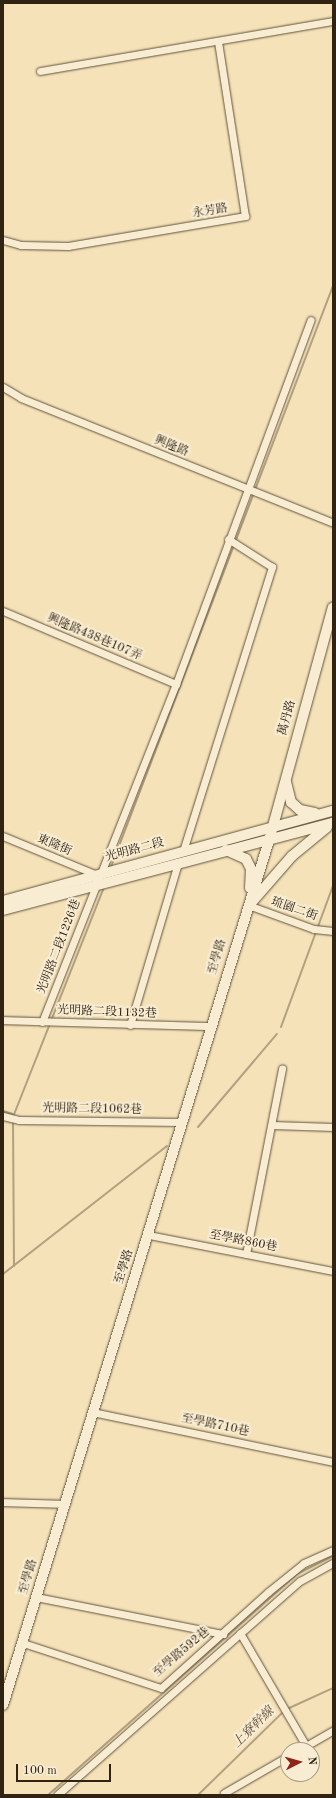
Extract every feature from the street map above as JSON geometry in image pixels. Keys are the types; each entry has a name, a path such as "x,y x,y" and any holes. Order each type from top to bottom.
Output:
{"street":[{"path":"40,70 218,42 333,21"},
{"name":"永芳路","path":"3,240 21,245 68,246 245,216 218,42"},
{"name":"光明路二段1226巷","path":"42,1022 232,542 312,320"},
{"name":"興隆路","path":"3,387 21,398 333,523"},
{"path":"183,852 272,567 232,542"},
{"name":"萬丹路","path":"270,837 333,607"},
{"name":"興隆路438巷107弄","path":"3,611 176,684"},
{"path":"286,777 291,802 300,810 330,811"},
{"name":"光明路二段","path":"3,910 273,824 330,811"},
{"path":"248,905 312,836 333,823"},
{"name":"光明路二段","path":"3,900 178,863 270,837 333,823"},
{"name":"東隆街","path":"3,836 98,879"},
{"name":"至學路","path":"3,1705 7,1679 23,1643 92,1412 149,1235 211,1026 270,837"},
{"path":"223,850 238,854 251,869 248,905"},
{"path":"130,1025 178,863"},
{"name":"琉園二街","path":"248,905 314,929 333,931"},
{"name":"光明路二段1132巷","path":"3,1020 130,1025 211,1026"},
{"path":"246,1254 282,1068"},
{"name":"光明路二段1062巷","path":"3,1116 19,1120 182,1122"},
{"path":"272,1125 333,1127"},
{"name":"至學路860巷","path":"149,1235 333,1271"},
{"name":"至學路710巷","path":"92,1412 333,1462"},
{"path":"3,1502 65,1504"},
{"name":"至學路592巷","path":"23,1643 161,1688 304,1563 333,1550"},
{"path":"57,1795 300,1580 333,1564"},
{"path":"36,1598 223,1634"},
{"path":"240,1633 304,1742"},
{"path":"313,1742 333,1730"},
{"path":"224,1793 280,1761"}],"waterway":[{"path":"111,867 333,286"},
{"path":"281,1027 333,886"},
{"path":"13,1117 104,887"},
{"path":"198,1127 277,1034"},
{"path":"3,1111 13,1114"},
{"path":"13,1121 14,1266"},
{"path":"3,1274 167,1146"},
{"path":"48,1795 297,1574 333,1556"},
{"name":"上寮幹線","path":"287,1709 333,1688"},
{"name":"上寮幹線","path":"198,1795 283,1712"}]}
